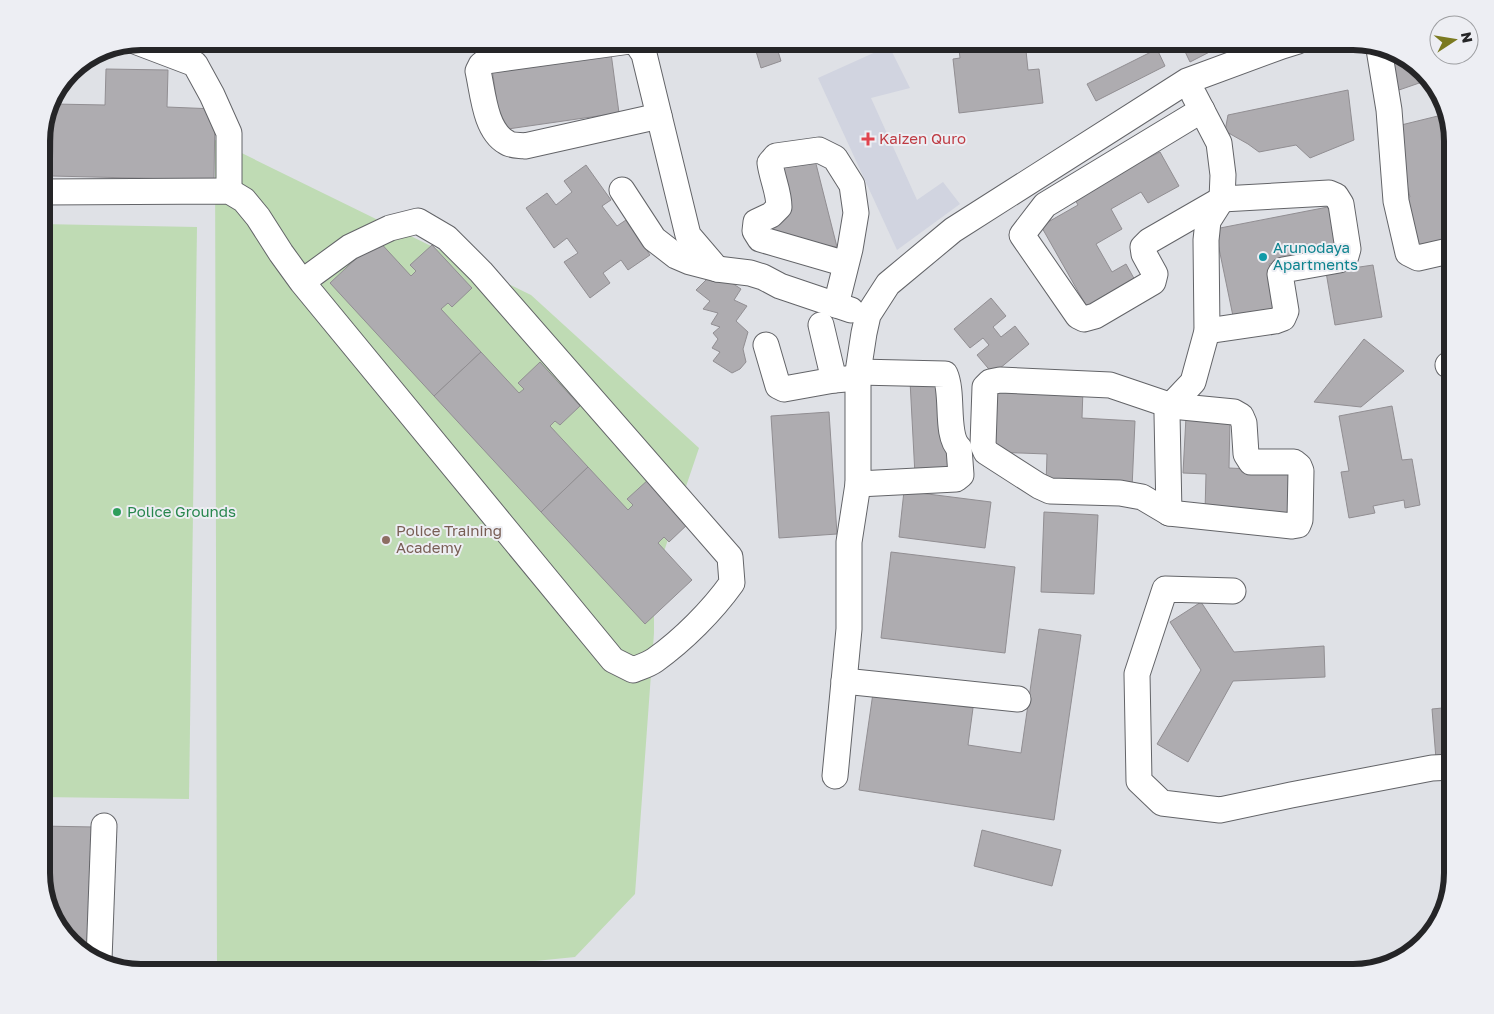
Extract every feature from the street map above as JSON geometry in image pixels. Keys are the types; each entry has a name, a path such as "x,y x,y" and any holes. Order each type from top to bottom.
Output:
{"street":[{"path":"158,50 195,64 212,95 229,133 229,191"},
{"path":"565,50 486,61 481,65 478,71 490,124 496,134 508,144 525,146 659,116"},
{"path":"641,50 644,54 688,234 717,269"},
{"path":"834,776 849,629 849,542 858,484 850,377 868,315 888,284 953,230 1187,81 1271,50"},
{"path":"1379,54 1390,110 1396,201 1408,253 1418,258 1444,252"},
{"path":"1169,513 1167,414 1175,401 1194,382 1207,331 1206,240 1208,221 1222,199 1223,175 1219,143 1187,81"},
{"path":"1022,235 1045,205 1202,109"},
{"path":"836,305 846,264 856,213 852,185 835,158 819,150 776,156 770,163 772,177 779,197 779,207 770,215 756,222 755,231 760,239 846,264"},
{"path":"622,190 654,239 676,256 717,269 750,273 780,286 868,315"},
{"path":"50,192 229,191 244,200 302,282 613,660 633,670 653,662 678,642 720,601 732,583 730,556 481,272 447,238 418,221 390,228 350,247 302,282"},
{"path":"999,201 1078,316 1084,319 1095,316 1153,282 1155,274 1144,254 1143,247 1149,241 1222,199 1329,193 1336,196 1341,204 1348,249 1346,256 1339,260 1283,270 1280,274 1286,311 1283,318 1276,321 1207,331"},
{"path":"821,325 850,377"},
{"path":"766,345 778,386 784,389 850,377 945,374 949,383 952,435 955,444 959,448 961,475 956,479 858,484"},
{"path":"1000,380 1110,385 1172,406 1234,412 1241,416 1244,423 1246,454 1251,462 1294,462 1299,466 1301,471 1300,520 1298,525 1292,526 1169,513 1142,497 1120,493 1050,490 1039,486 986,452 982,445 985,387 990,382 1000,380"},
{"path":"1233,591 1165,589 1137,674 1139,781 1162,802 1220,810 1383,777 1444,767"},
{"path":"844,681 1018,699"},
{"path":"98,953 104,826"}],"shaded area":[{"name":"Kaizen Quro","path":"880,50 891,50 910,88 871,98 917,200 943,182 960,204 897,250 818,78"}],"green space":[{"name":"Police Training Academy","path":"215,140 531,295 699,448 654,581 654,633 635,894 575,957 505,964 217,964"},
{"name":"Police Grounds","path":"50,224 197,227 189,799 50,797"}],"building":[{"path":"756,50 778,50 781,61 761,68"},
{"path":"959,50 1026,50 1028,70 1039,69 1043,103 959,113 953,59 960,58"},
{"path":"1155,50 1157,50 1165,66 1096,101 1087,84"},
{"path":"1184,50 1213,50 1190,62"},
{"path":"611,53 619,113 501,130 492,69"},
{"path":"1388,57 1403,65 1422,82 1399,90"},
{"path":"106,69 168,70 167,107 215,109 214,180 52,176 54,116 58,104 105,105"},
{"path":"1348,90 1354,140 1310,158 1296,145 1259,152 1225,131 1228,115"},
{"path":"1440,115 1444,141 1444,249 1434,252 1432,242 1412,246 1401,199 1410,197 1393,127"},
{"path":"54,116 52,176 50,176 50,135"},
{"path":"1160,152 1179,186 1148,203 1141,192 1111,209 1122,229 1096,244 1112,272 1126,264 1136,282 1088,309 1041,226 1078,205 1072,194 1139,156 1142,161"},
{"path":"814,156 837,247 767,237 780,166"},
{"path":"586,165 611,200 602,206 617,226 626,220 650,255 628,270 621,260 603,273 610,283 590,298 564,262 578,253 567,238 554,248 526,208 547,193 556,205 572,192 564,181"},
{"name":"Arunodaya Apartments","path":"1333,206 1340,249 1269,264 1279,313 1234,321 1215,229"},
{"path":"377,239 411,276 416,271 410,265 432,245 472,288 452,307 448,303 441,309 481,352 434,396 330,283"},
{"path":"1373,265 1382,317 1335,325 1326,272"},
{"path":"710,276 726,279 741,289 734,300 747,306 736,321 748,332 743,349 746,362 740,369 732,373 713,361 720,352 712,348 718,339 713,333 720,327 711,324 718,313 703,309 710,301 696,290"},
{"path":"991,298 1006,316 993,327 1001,337 1015,326 1029,344 993,374 977,355 989,345 983,338 970,348 954,329"},
{"path":"1364,339 1404,371 1361,407 1314,402"},
{"path":"481,352 519,393 524,389 518,383 540,362 580,406 560,425 555,421 550,426 588,467 541,512 434,396"},
{"path":"943,379 956,474 915,475 910,381"},
{"path":"996,386 1083,389 1082,418 1135,421 1132,488 1046,484 1047,454 993,452"},
{"path":"1392,406 1402,460 1412,459 1420,505 1405,508 1404,500 1373,506 1375,513 1349,518 1341,472 1349,471 1339,416"},
{"path":"829,412 837,534 779,538 771,416"},
{"path":"1186,417 1230,418 1229,468 1295,471 1294,521 1205,512 1206,474 1183,473"},
{"path":"588,467 628,510 633,505 627,499 649,479 689,523 669,542 664,537 658,543 692,580 645,624 541,512"},
{"path":"904,491 991,502 985,548 899,537"},
{"path":"1044,512 1098,515 1094,594 1041,592"},
{"path":"891,552 1015,567 1005,653 881,638"},
{"path":"1201,602 1234,652 1324,646 1325,677 1233,681 1188,762 1157,744 1201,670 1170,622"},
{"path":"1039,629 1081,635 1054,820 859,790 873,693 973,708 968,745 1021,753"},
{"path":"1444,708 1444,758 1436,759 1432,709"},
{"path":"50,826 94,827 91,949 73,933 57,908 50,879"},
{"path":"982,830 1061,850 1052,886 974,866"}],"place":[{"name":"Kaizen Quro","path":"868,139"},
{"name":"Arunodaya Apartments","path":"1263,257"},
{"name":"Police Grounds","path":"117,512"},
{"name":"Police Training Academy","path":"386,540"}]}
